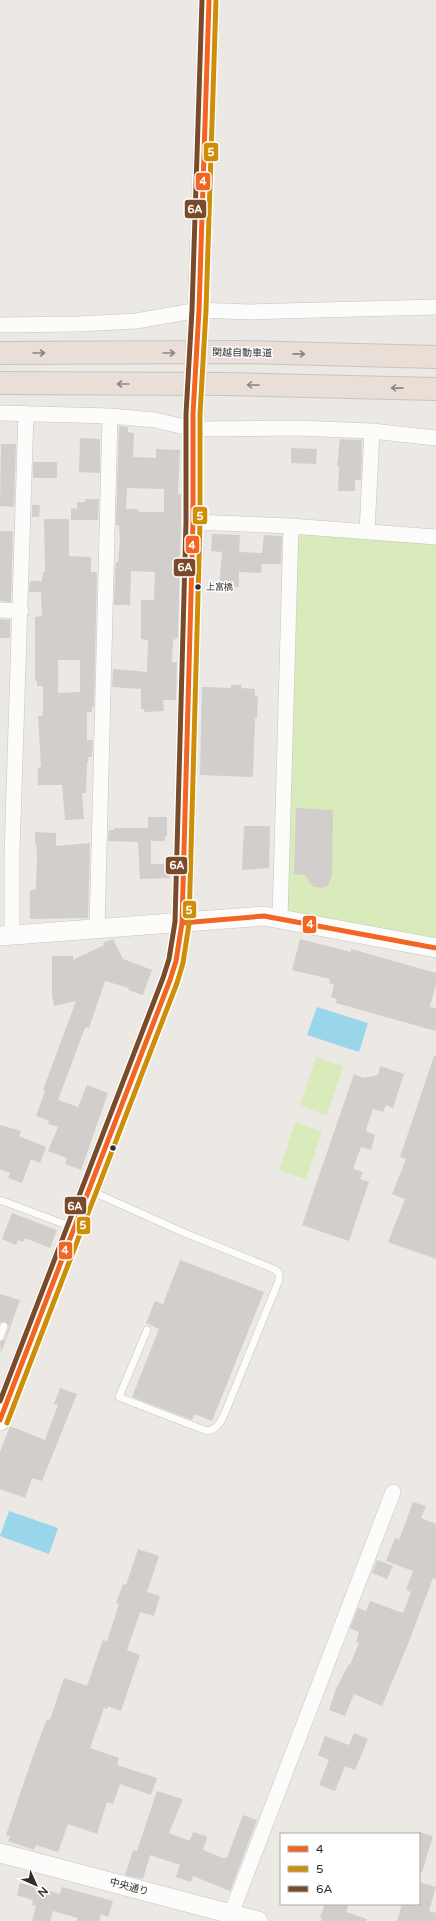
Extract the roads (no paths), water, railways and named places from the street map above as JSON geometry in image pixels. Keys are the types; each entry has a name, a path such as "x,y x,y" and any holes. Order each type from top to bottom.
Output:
{"highway":[{"name":"関越自動車道","path":"0,353 240,352 436,357"},
{"path":"0,383 227,384 436,389"}],"main road":[{"path":"0,1420 4,1397 74,1228 170,980 176,961 182,923 193,522 193,422 209,0"}],"street":[{"path":"0,325 78,324 264,312 436,307"},
{"path":"0,413 110,416 155,420 372,431 436,438"},
{"path":"26,413 21,610 6,854 6,936 264,916 436,948"},
{"path":"97,930 110,416"},
{"path":"367,531 372,431"},
{"path":"193,522 291,526 436,537"},
{"path":"280,919 291,526"},
{"path":"0,610 21,610"},
{"path":"232,1914 393,1492"},
{"name":"中央通り","path":"0,1853 258,1921"}],"lane":[{"path":"89,1190 274,1269 279,1273 279,1280 229,1403 216,1428 212,1430 207,1431 119,1397 147,1330"},
{"path":"0,1200 74,1228"},
{"path":"0,1337 4,1326"}],"water":[{"path":"317,1007 368,1023 359,1052 307,1035"},
{"path":"9,1511 58,1528 49,1554 0,1536"}],"place":[{"name":"上富橋","path":"198,587"}]}
